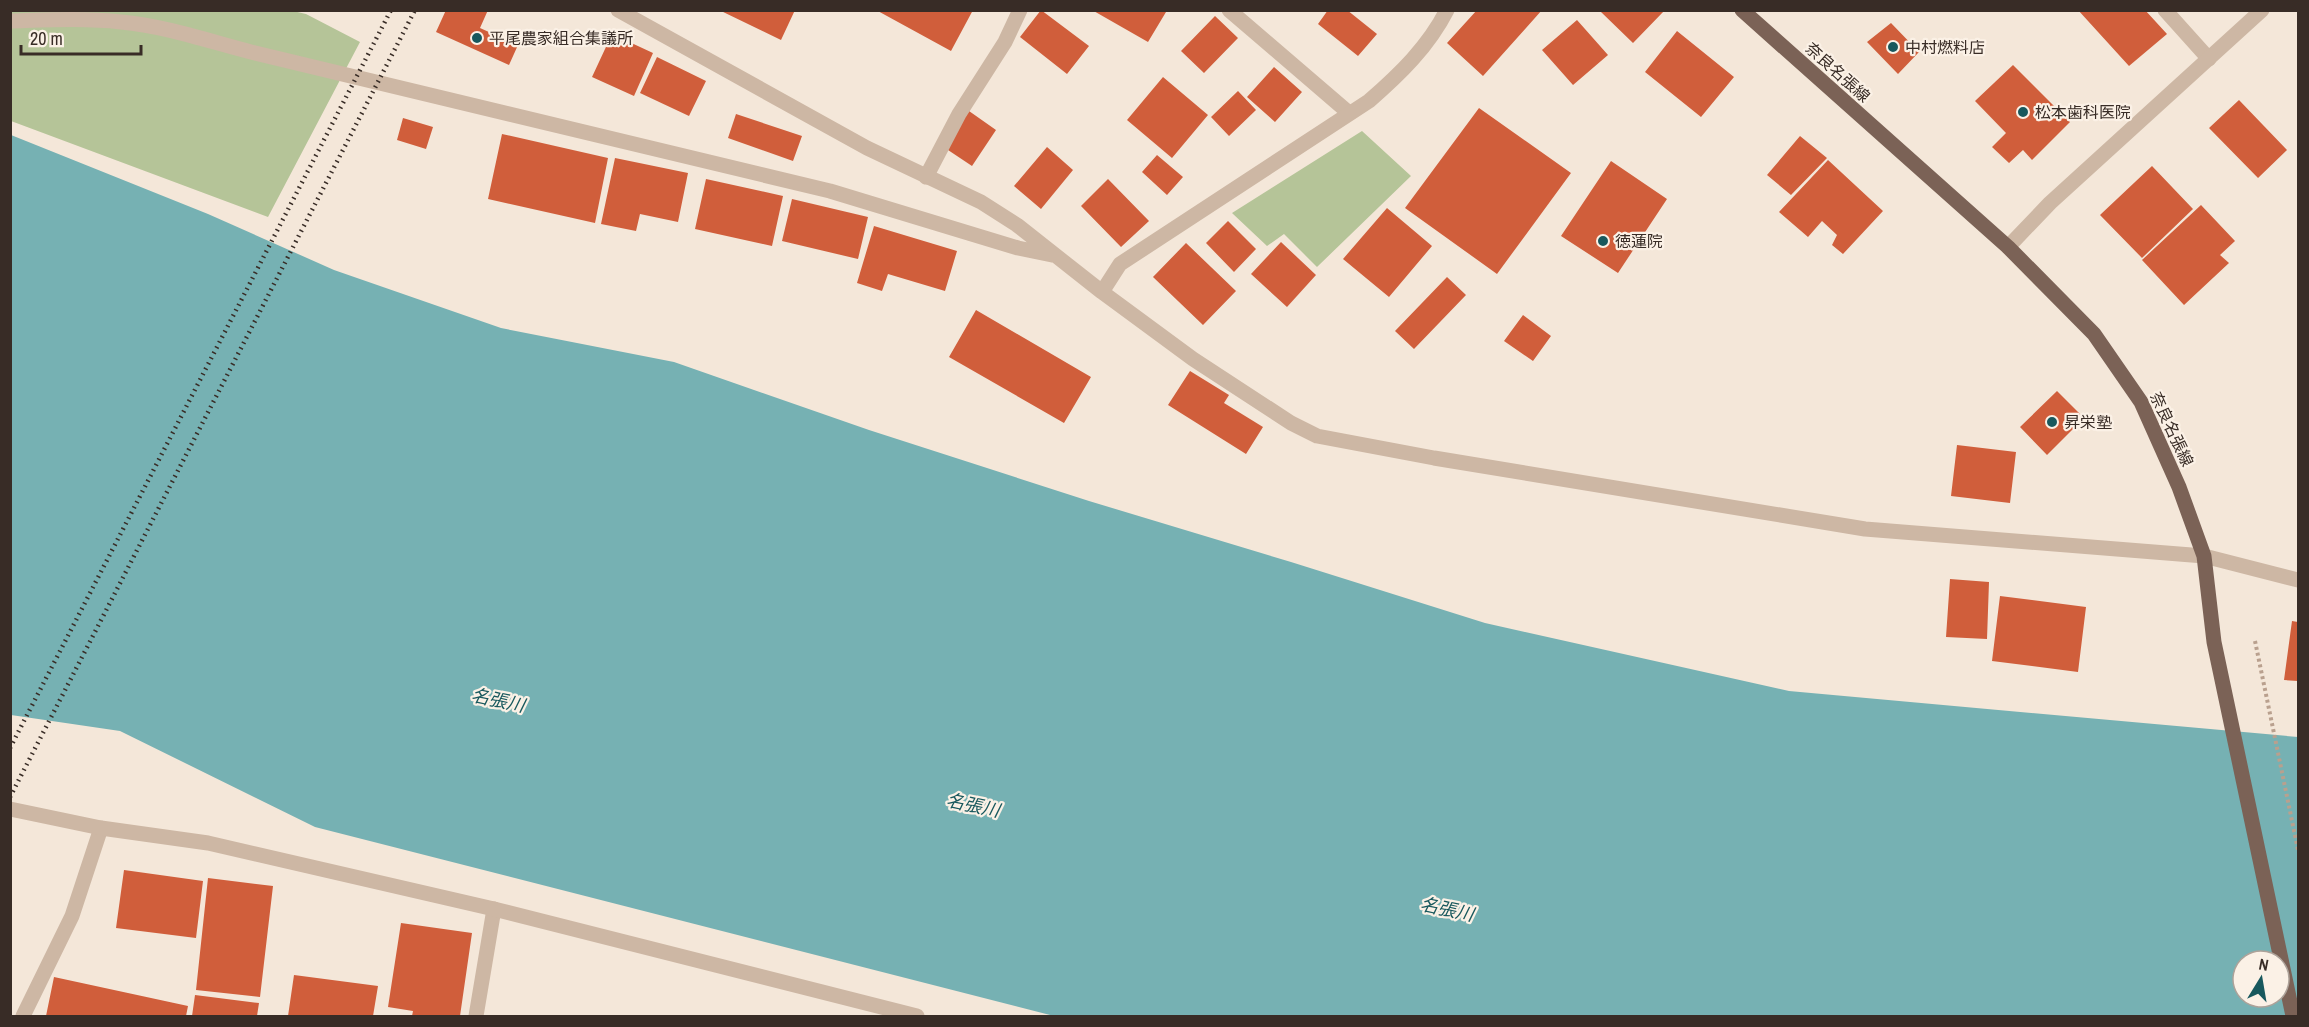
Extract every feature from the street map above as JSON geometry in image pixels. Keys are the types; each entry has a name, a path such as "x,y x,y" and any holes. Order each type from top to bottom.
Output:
{"main road":[{"name":"奈良名張線","path":"1742,10 2008,247 2094,334 2141,402 2179,487 2204,556 2214,642 2293,1017"}],"street":[{"path":"618,10 867,148 981,202 1017,225 1102,292 1193,359 1291,423 1317,436 1434,458 1865,529 2204,556 2298,580"},
{"path":"926,177 959,114 1005,42 1020,10"},
{"path":"1229,10 1349,113"},
{"path":"1102,292 1120,264 1369,101 1398,76 1435,33 1447,10"},
{"path":"2165,10 2209,59"},
{"path":"2008,247 2050,203 2262,10"},
{"path":"10,21 122,22 177,32 251,52 830,191 1018,248 1056,256"},
{"path":"10,809 101,828 208,843 494,909 917,1017"},
{"path":"23,1017 72,916 101,828"},
{"path":"476,1017 494,909"}],"path":[{"path":"2255,642 2298,850"}],"green space":[{"path":"10,11 293,11 306,14 360,42 268,217 11,121"},
{"path":"1362,131 1411,176 1317,267 1284,234 1267,246 1232,213"}],"water":[{"name":"名張川","path":"11,135 208,214 334,270 501,328 674,362 869,430 1089,501 1485,623 1789,691 2298,737 2298,1016 1054,1016 315,827 120,731 11,715"}],"building":[{"name":"平尾農家組合集議所","path":"446,10 488,10 480,28 518,45 509,65 436,32"},
{"path":"719,10 795,10 781,40"},
{"path":"876,10 973,10 951,51"},
{"path":"1041,10 1089,46 1067,74 1020,37"},
{"path":"1092,10 1164,10 1166,12 1148,42"},
{"path":"1328,10 1347,10 1377,34 1358,56 1318,24"},
{"path":"1477,10 1542,10 1483,76 1447,43"},
{"path":"1602,10 1665,10 1633,43 1601,12"},
{"path":"2078,10 2145,10 2167,34 2129,66"},
{"path":"1215,16 1238,38 1204,73 1181,51"},
{"path":"1577,20 1608,55 1573,85 1542,50"},
{"name":"中村燃料店","path":"1891,23 1919,52 1898,74 1867,42"},
{"path":"1677,31 1734,77 1701,117 1645,72"},
{"path":"612,34 653,53 634,96 592,77"},
{"path":"657,57 706,81 689,116 640,93"},
{"name":"松本歯科医院","path":"2013,65 2070,122 2032,160 2023,150 2009,163 1992,147 2006,133 1975,101"},
{"path":"1274,67 1302,92 1275,122 1247,97"},
{"path":"1163,77 1208,115 1172,158 1127,120"},
{"path":"1238,91 1256,110 1229,136 1211,117"},
{"path":"2239,100 2287,150 2258,178 2209,128"},
{"path":"1479,108 1571,173 1497,274 1405,208"},
{"path":"969,111 996,130 972,166 945,148"},
{"path":"736,114 802,136 793,161 728,138"},
{"path":"403,118 433,127 426,149 397,140"},
{"path":"502,134 608,158 595,223 488,199"},
{"path":"1800,136 1827,158 1791,195 1767,175"},
{"path":"1047,147 1073,170 1041,209 1014,186"},
{"path":"1157,155 1183,177 1167,195 1142,172"},
{"path":"615,158 688,173 678,222 640,214 636,231 601,224"},
{"path":"1828,160 1883,211 1843,254 1832,245 1837,235 1822,221 1808,237 1779,212"},
{"path":"1611,161 1667,199 1618,273 1561,236"},
{"path":"2152,166 2193,209 2142,258 2100,215"},
{"path":"706,179 783,196 772,246 695,229"},
{"path":"1108,179 1149,221 1121,247 1081,206"},
{"path":"792,199 868,217 858,259 782,241"},
{"path":"2201,205 2235,241 2220,255 2229,263 2184,305 2142,260"},
{"path":"1387,208 1432,246 1389,297 1343,259"},
{"path":"1228,221 1256,249 1234,272 1206,243"},
{"path":"874,226 957,251 945,291 888,274 882,291 857,283"},
{"path":"1281,242 1316,275 1287,307 1251,274"},
{"path":"1186,243 1236,291 1203,325 1153,277"},
{"path":"1447,277 1466,295 1414,349 1395,331"},
{"path":"976,310 1091,377 1064,423 949,357"},
{"path":"1523,315 1551,336 1533,361 1504,341"},
{"path":"1190,371 1229,395 1224,403 1263,427 1246,454 1168,405"},
{"name":"昇栄塾","path":"2057,391 2084,418 2047,455 2020,427"},
{"path":"1957,445 2016,452 2010,503 1951,496"},
{"path":"1950,579 1989,582 1987,639 1946,637"},
{"path":"2000,596 2086,607 2078,672 1992,661"},
{"path":"2292,621 2298,622 2298,681 2284,680"},
{"path":"124,870 203,881 196,938 116,928"},
{"path":"208,878 273,886 260,997 196,990"},
{"path":"401,923 472,933 460,1016 412,1016 413,1011 388,1007"},
{"path":"294,975 378,986 373,1016 288,1016"},
{"path":"54,977 188,1006 186,1016 46,1016"},
{"path":"195,995 259,1003 257,1016 192,1016"}],"railway":[{"path":"10,748 391,10"},
{"path":"10,797 415,10"}],"place":[{"name":"平尾農家組合集議所","path":"477,38"},
{"name":"中村燃料店","path":"1893,47"},
{"name":"松本歯科医院","path":"2023,112"},
{"name":"徳蓮院","path":"1603,241"},
{"name":"昇栄塾","path":"2052,422"}]}
